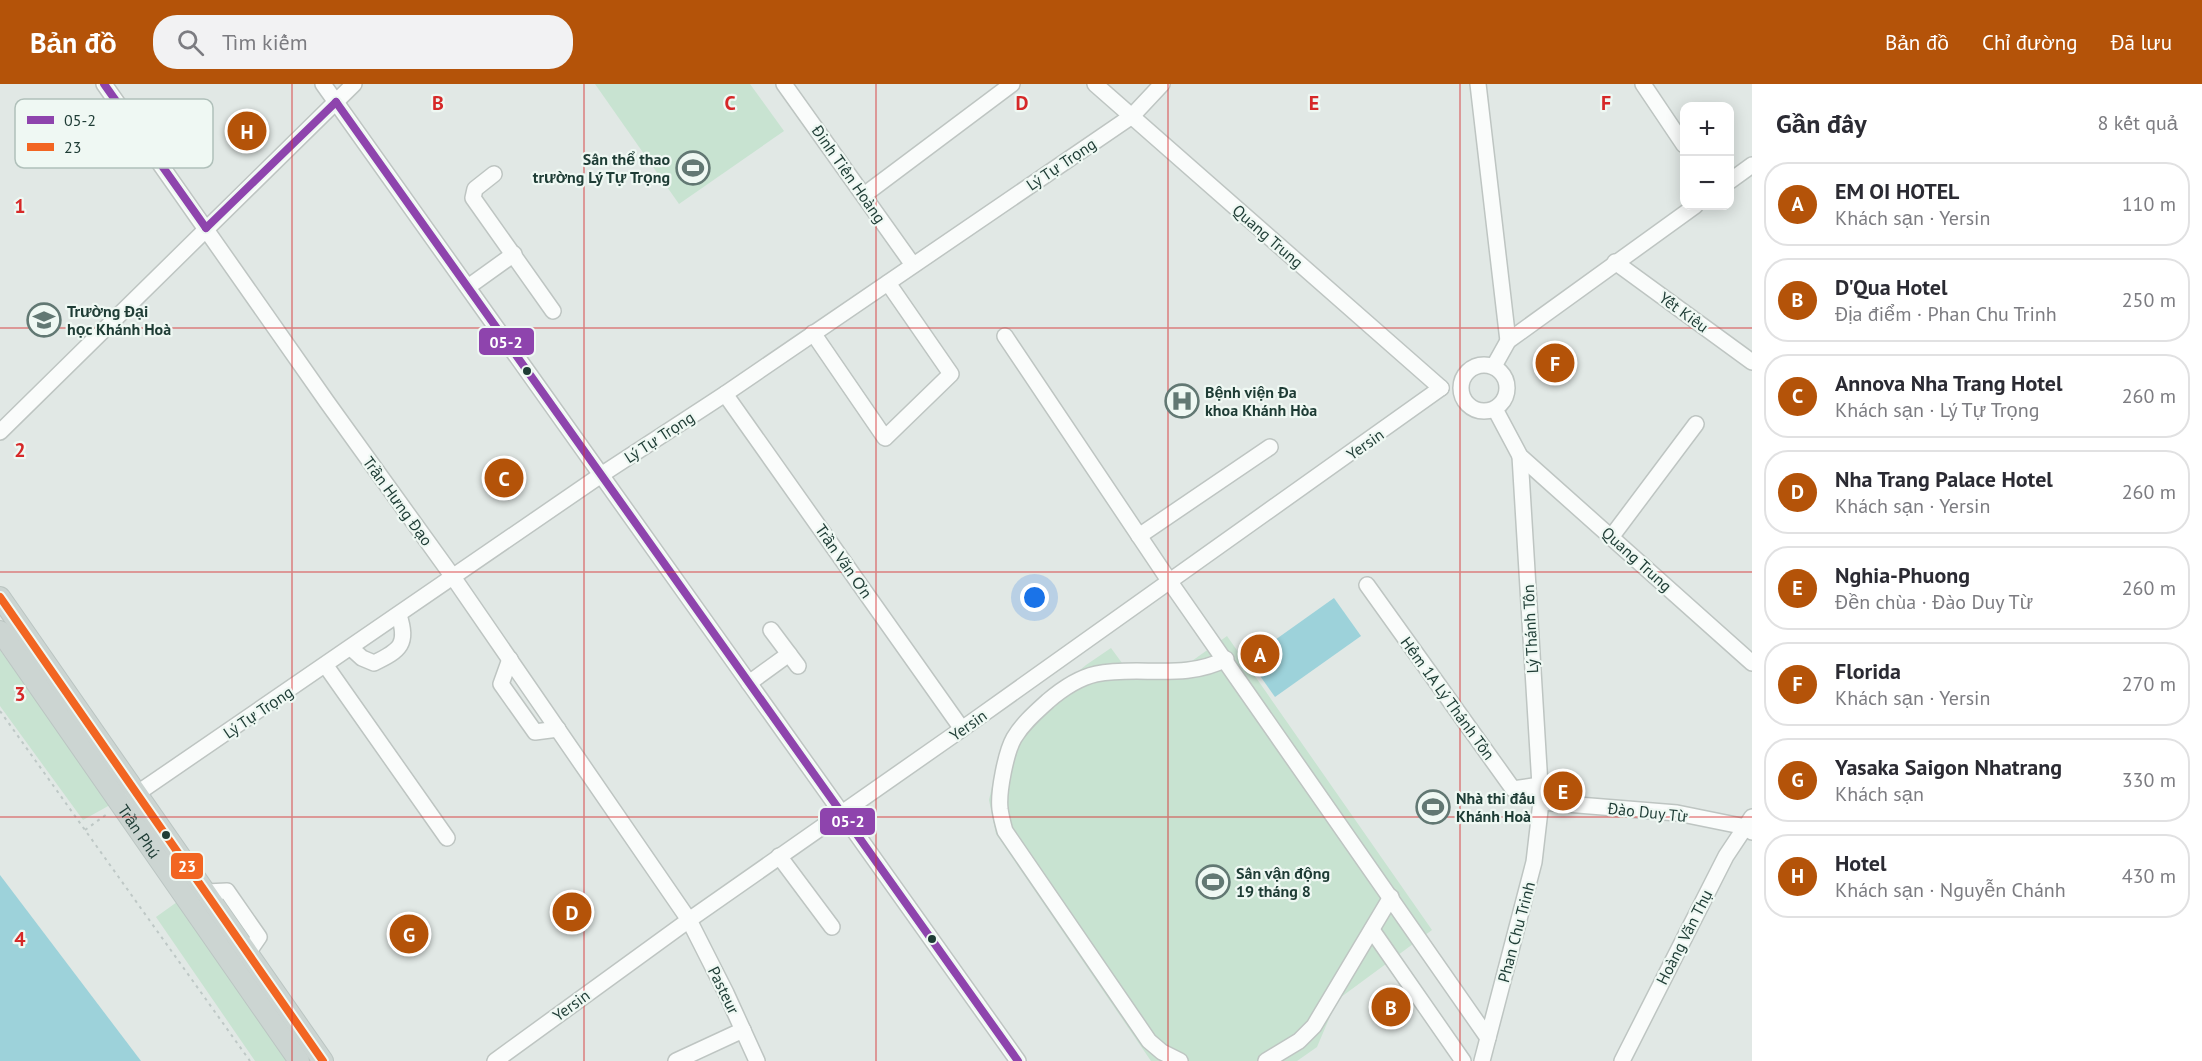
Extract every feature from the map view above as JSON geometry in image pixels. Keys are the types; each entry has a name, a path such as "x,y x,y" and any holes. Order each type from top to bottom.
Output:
{"main road":[{"name":"Trần Phú","path":"0,597 323,1061"},
{"name":"Trần Phú","path":"0,632 136,794 299,1061"}],"street":[{"name":"Trần Hưng Đạo","path":"104,84 115,99"},
{"path":"323,84 1018,1061"},
{"path":"0,432 354,84"},
{"name":"Đinh Tiên Hoàng","path":"784,84 913,265"},
{"path":"864,195 1012,84"},
{"name":"Quang Trung","path":"1095,84 1441,388"},
{"name":"Lý Tự Trọng","path":"136,794 326,666 601,475 725,394 1132,116 1162,84"},
{"path":"1478,84 1508,341"},
{"path":"1643,84 1680,139"},
{"path":"1734,178 1752,165"},
{"name":"Trần Hưng Đạo","path":"164,168 453,577 689,920"},
{"path":"494,174 475,189 473,198 553,311"},
{"path":"1494,366 1508,341 1689,210"},
{"path":"468,287 514,254"},
{"name":"Yết Kiêu","path":"1615,262 1752,362"},
{"path":"813,333 885,438 951,374 888,283"},
{"path":"1005,336 1170,582 1226,659 1488,1038"},
{"path":"1494,366 1507,384 1504,399 1495,409 1476,410 1463,398 1462,380 1474,367 1494,366"},
{"path":"1441,388 1461,389"},
{"name":"Yersin","path":"495,1061 689,920 1170,582 1441,388"},
{"name":"Trần Văn Ơn","path":"725,394 962,729"},
{"path":"1495,409 1520,456"},
{"path":"1612,536 1696,424"},
{"path":"1139,536 1270,447"},
{"name":"Quang Trung","path":"1520,456 1752,663"},
{"name":"Lý Thánh Tôn","path":"1520,456 1541,802"},
{"name":"Hẻm 1A Lý Thánh Tôn","path":"1367,585 1513,789 1540,785"},
{"path":"351,648 362,658 374,663 390,655 403,643 404,632 399,615"},
{"path":"749,682 794,660 771,630"},
{"path":"510,659 501,684 535,732 558,729"},
{"path":"1180,1061 1162,1052 1149,1041 1005,831 999,808 1001,789 1013,739 1027,720 1076,680 1095,674 1114,672 1196,670 1226,659"},
{"path":"326,666 447,838"},
{"name":"Đào Duy Từ","path":"1541,802 1677,813 1750,826"},
{"name":"Phan Chu Trinh","path":"1482,1061 1534,862 1541,802"},
{"name":"Hoàng Văn Thụ","path":"1622,1061 1720,866 1750,826"},
{"path":"779,856 832,927"},
{"path":"1266,1061 1299,1041 1314,1026 1391,897"},
{"name":"Pasteur","path":"689,920 757,1061"},
{"path":"1372,930 1463,1061"},
{"path":"676,1061 743,1030"}],"path":[{"path":"0,711 250,1061"},
{"path":"85,830 136,794"}],"green space":[{"name":"Sân thể thao trường Lý Tự Trọng","path":"595,84 750,84 784,131 679,204"},
{"name":"Sân vận động 19 tháng 8","path":"1227,636 1432,930 1337,1000 1317,1047 1297,1061 1151,1061 996,834 989,800 1000,752 1012,730 1033,709 1086,665 1111,648 1133,678 1168,678"},
{"path":"0,650 110,805 83,820 0,706"},
{"path":"177,902 289,1061 255,1061 156,917"}],"water":[{"path":"1334,598 1361,636 1275,697 1248,659"},
{"path":"0,875 141,1061 0,1061"}],"transit line":[{"name":"05-2","path":"104,84 115,99"},
{"name":"05-2","path":"336,102 1018,1061"},
{"name":"05-2","path":"206,228 336,102"},
{"name":"05-2","path":"164,168 206,228"},
{"name":"23","path":"0,597 323,1061"}],"place":[{"name":"Hotel","path":"247,131"},
{"name":"Sân thể thao trường Lý Tự Trọng","path":"693,168"},
{"name":"Trường Đại học Khánh Hoà","path":"44,320"},
{"name":"Florida","path":"1555,363"},
{"name":"Bệnh viện Đa khoa Khánh Hòa","path":"1182,401"},
{"name":"Annova Nha Trang Hotel","path":"504,478"},
{"name":"EM OI HOTEL","path":"1260,654"},
{"name":"Nghia-Phuong","path":"1563,791"},
{"name":"Nhà thi đấu Khánh Hoà","path":"1433,807"},
{"name":"Sân vận động 19 tháng 8","path":"1213,882"},
{"name":"Nha Trang Palace Hotel","path":"572,912"},
{"name":"Yasaka Saigon Nhatrang","path":"409,934"},
{"name":"D'Qua Hotel","path":"1391,1007"}]}
